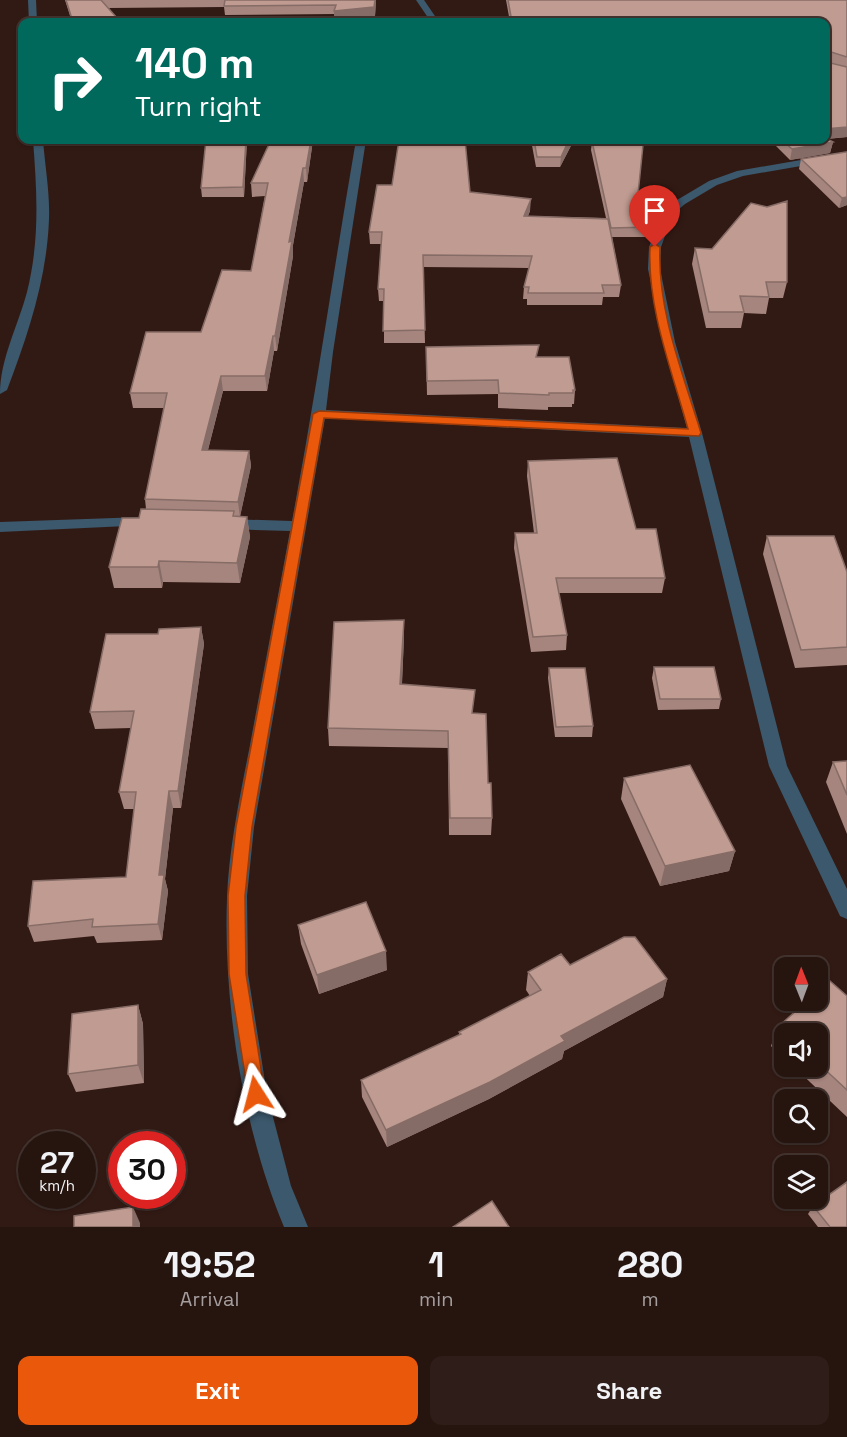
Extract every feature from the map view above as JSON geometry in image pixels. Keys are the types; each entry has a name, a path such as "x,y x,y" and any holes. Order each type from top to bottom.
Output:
{"street":[{"path":"32,0 33,18"},
{"path":"420,0 432,18"},
{"path":"0,390 20,342 37,284 43,225 38,144"},
{"path":"296,1227 279,1186 256,1094 237,974 237,896 244,827 319,414 326,352 360,144"},
{"path":"847,155 751,170 722,179 681,202 669,213 662,225 655,247 654,269 669,342 695,433 778,766 847,910"},
{"path":"319,414 695,433"},
{"path":"0,527 116,521 162,522"},
{"path":"208,523 298,526"}],"building":[{"path":"66,0 101,0 117,18 72,18"},
{"path":"225,0 375,0 374,7 334,11 336,5 224,6"},
{"path":"508,0 847,0 847,57 830,52 830,18 511,18"},
{"path":"830,63 847,67 847,127 830,129"},
{"path":"206,144 246,144 243,187 201,188"},
{"path":"269,144 310,144 306,168 303,168 275,336 273,336 265,376 221,376 202,450 249,451 238,502 145,499 167,393 130,393 146,332 201,332 222,270 251,271 268,183 251,183"},
{"path":"398,144 465,144 470,192 531,199 524,216 608,219 621,285 602,285 604,293 528,293 529,287 524,287 532,256 423,255 425,330 383,331 384,289 378,289 382,232 369,232 377,185 392,185"},
{"path":"535,144 567,144 561,157 537,157"},
{"path":"593,144 643,145 638,194 650,227 611,228"},
{"path":"786,144 821,144 792,149"},
{"path":"847,152 847,197 842,198 801,159"},
{"path":"787,201 787,282 766,282 769,297 740,296 744,312 709,312 695,248 712,249 751,203 767,207"},
{"path":"539,345 536,357 569,357 575,390 573,393 549,393 549,395 499,393 498,380 427,381 426,347"},
{"path":"617,458 636,529 656,529 665,578 556,578 567,635 533,637 515,533 537,533 528,461"},
{"path":"141,509 234,511 233,516 247,517 237,563 159,561 158,567 109,567 122,518 139,518"},
{"path":"767,536 834,536 847,572 847,647 801,650"},
{"path":"404,620 400,684 475,690 472,713 486,714 488,783 491,783 492,818 450,818 448,731 328,728 334,622"},
{"path":"201,627 178,791 169,791 159,875 164,875 158,924 92,927 93,919 28,926 33,881 126,877 136,792 119,792 134,711 90,712 106,634 158,634 159,629"},
{"path":"654,667 714,667 721,699 660,699"},
{"path":"549,668 585,668 593,726 556,727"},
{"path":"847,761 847,795 833,762"},
{"path":"690,765 735,851 665,866 624,778"},
{"path":"366,902 386,951 317,975 298,925"},
{"path":"624,937 635,937 667,979 561,1036 565,1041 490,1082 386,1130 361,1080 461,1034 459,1032 541,990 528,972 561,954 570,965"},
{"path":"830,981 847,996 847,1090 828,1072 828,1023 782,1023 796,1011 828,1011 828,983"},
{"path":"138,1005 138,1065 68,1074 72,1014"},
{"path":"847,1182 847,1227 830,1227 815,1209 828,1209 828,1195"},
{"path":"492,1201 509,1227 453,1227"},
{"path":"133,1209 133,1227 74,1227 74,1216"}],"route":[{"path":"256,1094 237,974 237,896 244,827 319,414 695,433 660,302 654,269 655,247"}]}
